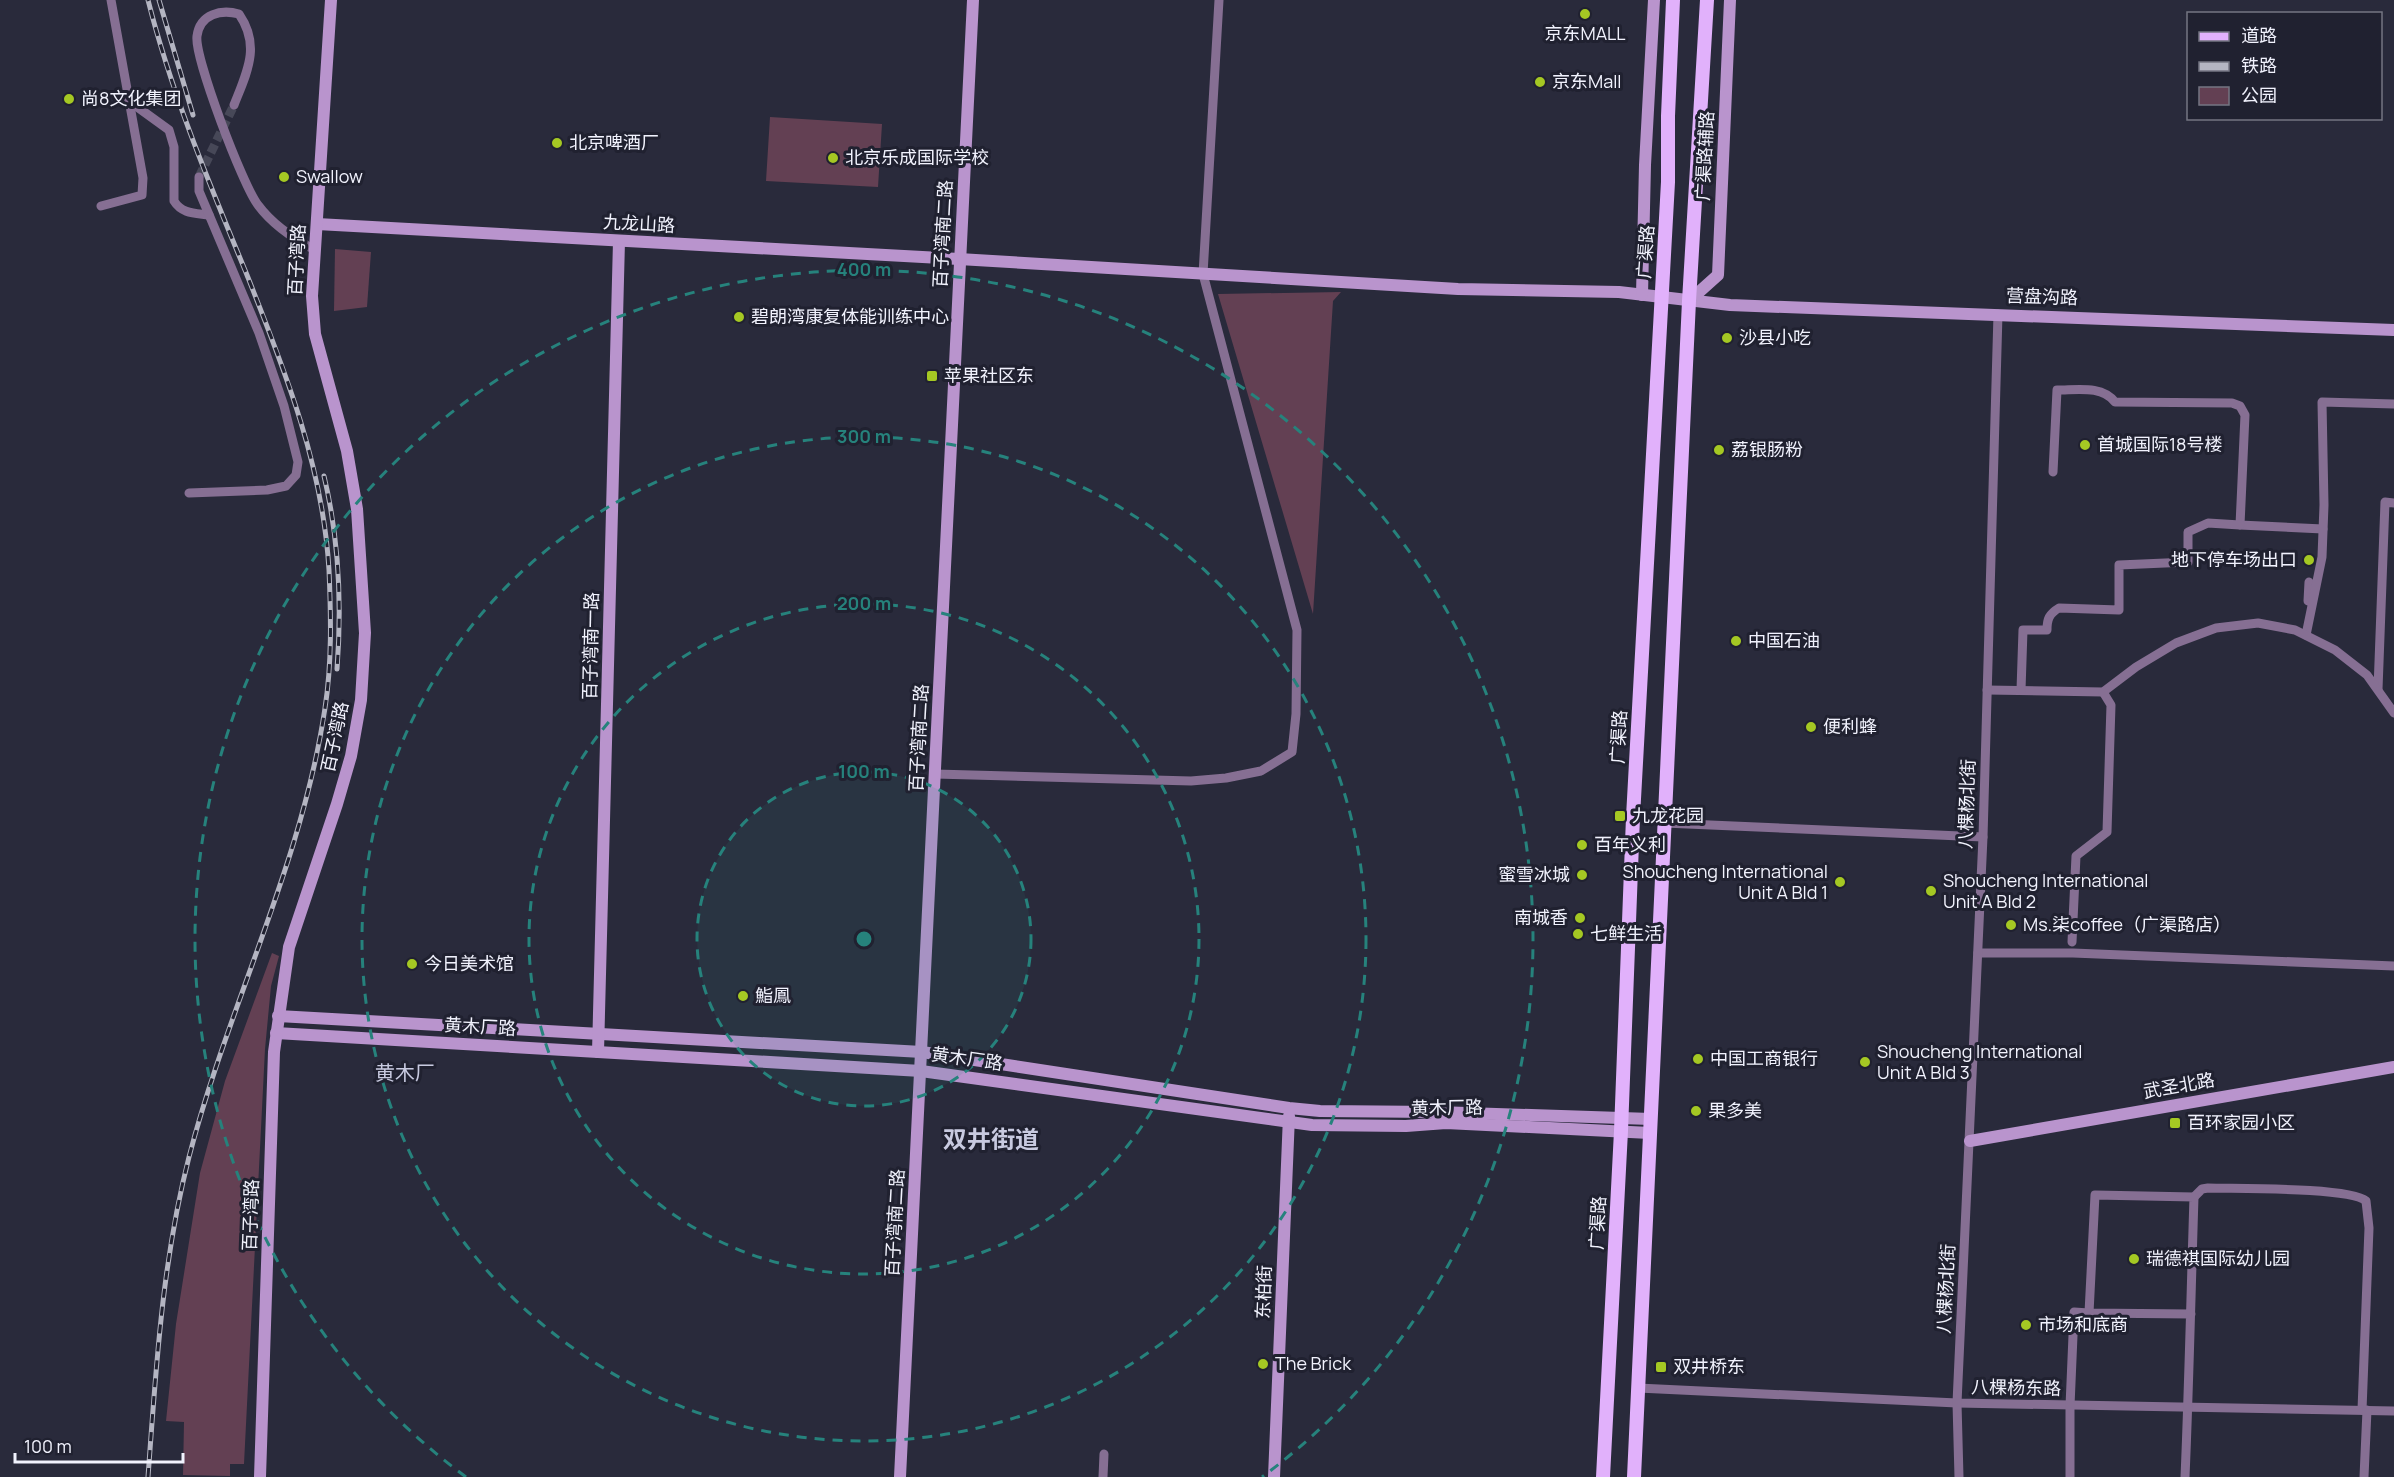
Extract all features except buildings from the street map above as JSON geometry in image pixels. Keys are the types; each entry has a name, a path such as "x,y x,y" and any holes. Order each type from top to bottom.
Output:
{"main road":[{"name":"广渠路","path":"1603,1477 1621,1124 1633,807 1668,182 1668,116 1673,0"},
{"path":"1634,1477 1689,301 1707,0"}],"street":[{"path":"101,206 142,195 143,178 111,0"},
{"name":"百子湾路","path":"260,1477 278,1016 289,947 351,756 361,700 365,633 357,509 347,452 315,334 312,296 331,0"},
{"name":"百子湾南二路","path":"900,1477 973,0"},
{"path":"935,774 1191,781 1226,778 1261,771 1292,752 1296,714 1297,630 1203,274 1219,0"},
{"path":"1641,295 1654,0"},
{"name":"广渠路辅路","path":"1689,301 1718,274 1730,0"},
{"path":"234,105 249,65 251,45 249,28 239,14 228,11 212,14 202,22 197,36 199,58 243,179 258,205 292,238 315,250"},
{"path":"129,101 169,130 174,147 174,201 178,207 189,213 209,214"},
{"path":"189,493 267,490 286,486 296,475 298,462 284,406 259,333 199,190 199,177"},
{"name":"九龙山路","path":"316,224 1203,274"},
{"name":"百子湾南一路","path":"598,1052 619,241"},
{"name":"营盘沟路","path":"1203,274 1458,289 1619,292 1730,305 2394,330"},
{"name":"八棵杨北街","path":"1959,1477 1957,1403 1983,837 1998,314"},
{"path":"2053,472 2057,390 2100,390 2110,394 2115,402 2232,403 2240,406 2245,415 2240,525"},
{"path":"2306,635 2322,557 2322,402 2394,404"},
{"path":"2378,690 2385,502 2394,503"},
{"path":"2021,690 2023,630 2047,630 2047,620 2051,613 2059,608 2119,610 2119,565 2188,562 2188,532 2208,523 2323,529"},
{"path":"2308,624 2309,582"},
{"path":"1987,690 2103,692 2136,667 2176,643 2216,628 2258,623 2295,630 2336,650 2367,675 2394,713"},
{"path":"2072,942 2076,856 2107,832 2111,705 2103,692"},
{"path":"1664,823 1983,837"},
{"path":"1978,953 2073,953 2394,966"},
{"name":"黄木厂路","path":"278,1016 922,1052 1289,1108 1400,1113 1437,1112 1650,1126"},
{"name":"黄木厂路","path":"276,1033 921,1071 1312,1125 1621,1124"},
{"name":"武圣北路","path":"1970,1141 2394,1066"},
{"name":"东柏街","path":"1274,1477 1289,1108"},
{"path":"2185,1477 2194,1197 2202,1189 2208,1188 2325,1192 2361,1196 2366,1201 2369,1228 2364,1477"},
{"path":"2089,1312 2095,1195 2194,1197"},
{"path":"2070,1477 2074,1312 2191,1314"},
{"name":"八棵杨东路","path":"1638,1388 1957,1403 2394,1411"},
{"path":"1103,1477 1104,1454"}],"green space":[{"path":"770,117 882,124 878,187 766,181"},
{"path":"335,249 371,252 367,307 334,311"},
{"path":"1341,292 1333,301 1313,614 1218,294"},
{"path":"272,953 279,956 271,986 265,1049 244,1464 230,1464 230,1476 183,1475 184,1422 166,1421 176,1324 200,1173 225,1081"}],"tunnel":[{"path":"199,177 234,105"}],"railway":[{"path":"148,0 180,105 275,347 310,456 319,494 329,570 330,657 325,708 300,823 223,1045 189,1157 180,1196 161,1316 148,1477"},
{"path":"159,0 193,115"},
{"path":"324,476 333,524 338,572 337,669"}],"place":[{"name":"京东MALL","path":"1585,14"},
{"name":"京东Mall","path":"1540,82"},
{"name":"尚8文化集团","path":"69,99"},
{"name":"北京啤酒厂","path":"557,143"},
{"name":"北京乐成国际学校","path":"833,158"},
{"name":"Swallow","path":"284,177"},
{"name":"碧朗湾康复体能训练中心","path":"739,317"},
{"name":"沙县小吃","path":"1727,338"},
{"name":"苹果社区东","path":"932,376"},
{"name":"首城国际18号楼","path":"2085,445"},
{"name":"荔银肠粉","path":"1719,450"},
{"name":"地下停车场出口","path":"2309,560"},
{"name":"中国石油","path":"1736,641"},
{"name":"便利蜂","path":"1811,727"},
{"name":"九龙花园","path":"1620,816"},
{"name":"百年义利","path":"1582,845"},
{"name":"蜜雪冰城","path":"1582,875"},
{"name":"Shoucheng International Unit A Bld 1","path":"1840,882"},
{"name":"Shoucheng International Unit A Bld 2","path":"1931,891"},
{"name":"南城香","path":"1580,918"},
{"name":"Ms.柒coffee（广渠路店）","path":"2011,925"},
{"name":"七鲜生活","path":"1578,934"},
{"name":"今日美术馆","path":"412,964"},
{"name":"鮨鳳","path":"743,996"},
{"name":"中国工商银行","path":"1698,1059"},
{"name":"Shoucheng International Unit A Bld 3","path":"1865,1062"},
{"name":"果多美","path":"1696,1111"},
{"name":"百环家园小区","path":"2175,1123"},
{"name":"瑞德祺国际幼儿园","path":"2134,1259"},
{"name":"市场和底商","path":"2026,1325"},
{"name":"The Brick","path":"1263,1364"},
{"name":"双井桥东","path":"1661,1367"}],"district":[{"name":"黄木厂","path":"405,1073"},
{"name":"双井街道","path":"991,1140"}]}
